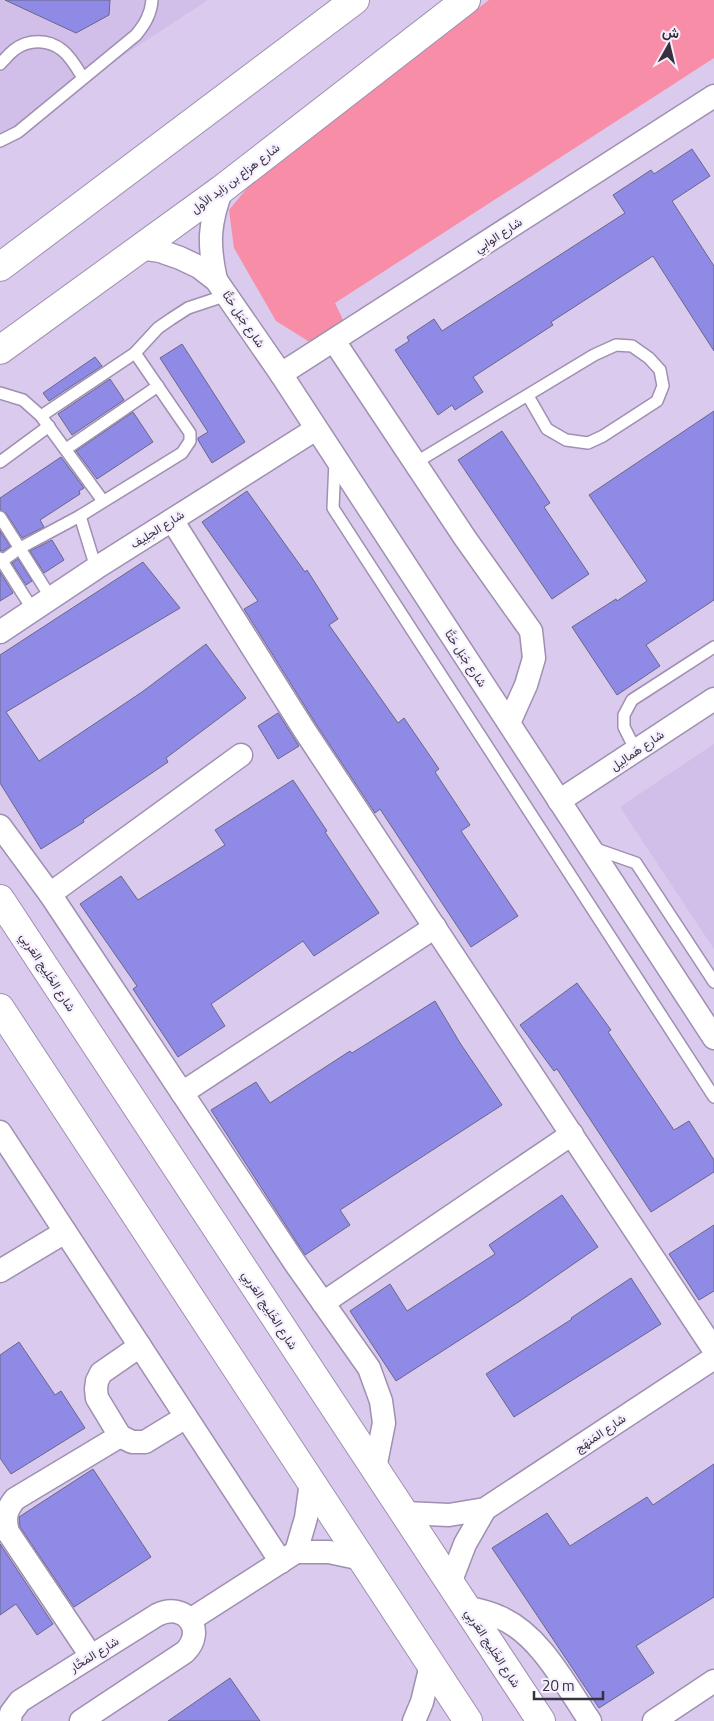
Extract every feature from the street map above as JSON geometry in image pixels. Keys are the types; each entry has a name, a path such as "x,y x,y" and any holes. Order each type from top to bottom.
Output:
{"main road":[{"name":"شارع هزاع بن زايد الأول","path":"0,350 222,189 466,0"},
{"path":"0,267 346,3"},
{"name":"شارع الخَلِيج العَربِي","path":"0,899 541,1721"},
{"path":"0,1008 468,1721"}],"street":[{"name":"شارع الوابِي","path":"281,374 714,96"},
{"name":"شارع جَبَل حَتَّا","path":"222,189 214,210 210,234 211,257 222,287 281,374 714,1038"},
{"name":"شارع جَبَل حَتَّا","path":"140,248 160,251 199,267 222,287"},
{"path":"334,341 464,538 531,631 534,658 526,686 508,723"},
{"name":"شارع الحِلِيف","path":"0,632 96,568 316,429"},
{"path":"172,520 300,723 714,1350"},
{"name":"شارع هَمالِيل","path":"559,801 714,699"},
{"path":"50,894 241,755"},
{"path":"0,826 50,894 207,1132 369,1368 381,1401 384,1423 375,1468"},
{"path":"182,1093 435,927"},
{"path":"0,1132 186,1417 288,1557"},
{"path":"323,1302 572,1134"},
{"path":"0,1271 65,1232"},
{"path":"140,1346 102,1373 97,1381 97,1398 120,1436 132,1442 145,1442 186,1417"},
{"name":"شارع المَنهَج","path":"404,1513 449,1515 485,1509 714,1358"},
{"path":"91,1656 8,1532 6,1514 9,1506 15,1499 120,1436"},
{"path":"288,1557 306,1518 311,1482"},
{"name":"شارع المَنهَج","path":"450,1583 464,1544 485,1509"},
{"path":"81,1721 185,1652 194,1641 190,1620 288,1557 329,1552 362,1559"},
{"path":"466,1607 500,1617 524,1633 546,1655 590,1721"},
{"name":"شارع المَحَّار","path":"10,1721 11,1712 20,1701 163,1612 170,1610 178,1612 190,1620"},
{"path":"414,1721 422,1702 431,1665"},
{"path":"654,1721 714,1682"}],"lane":[{"path":"0,141 18,132 136,35 150,12 152,0"},
{"path":"0,64 15,49 24,44 44,42 62,50 83,78"},
{"path":"41,416 135,353 158,328 222,287"},
{"path":"416,463 594,355 616,346 632,346 649,358 660,370 663,386 657,401 603,436 588,443 566,440 547,429 528,396"},
{"path":"42,604 1,560 80,516 182,453 190,441 190,433 135,353"},
{"path":"66,449 158,386"},
{"path":"0,393 24,400 41,416 103,501"},
{"path":"0,462 49,426"},
{"path":"335,457 333,508 714,1097"},
{"path":"80,516 96,568"},
{"path":"0,517 20,548 42,604"},
{"path":"636,750 624,727 624,715 632,700 714,647"},
{"path":"589,846 636,863 714,982"}],"shaded area":[{"path":"0,0 208,0 0,136"},
{"path":"489,0 714,0 714,58 335,303 345,324 329,338 308,341 276,321 234,248 229,210 253,181"},
{"path":"714,744 714,949 620,807"}],"building":[{"path":"5,0 110,0 109,15 76,33"},
{"path":"692,149 710,176 672,201 714,266 714,351 653,256 551,322 553,325 473,377 483,392 455,410 452,405 438,415 395,350 409,341 407,337 434,319 442,331 625,213 613,195 651,170 654,174"},
{"path":"182,344 245,442 212,463 198,440 198,438 208,432 160,358"},
{"path":"95,357 102,366 49,401 43,393"},
{"path":"110,379 124,400 72,435 58,414"},
{"path":"714,411 714,600 646,645 660,666 617,695 572,627 647,581 589,495"},
{"path":"133,412 153,442 97,479 76,451"},
{"path":"502,431 550,503 544,507 589,574 552,599 458,460"},
{"path":"61,457 84,488 79,491 80,494 40,520 44,527 22,538 6,513 0,510 0,498"},
{"path":"247,491 305,572 307,570 338,619 329,625 398,723 404,718 439,769 435,772 470,825 461,831 518,916 471,947 380,809 375,813 316,724 244,609 258,601 202,522"},
{"path":"0,531 10,546 3,551 0,551"},
{"path":"52,540 64,560 44,573 30,551"},
{"path":"18,559 32,581 26,585 12,563"},
{"path":"143,562 180,608 6,712 39,761 142,692 206,644 246,698 166,758 168,762 83,820 84,822 41,849 0,783 0,655"},
{"path":"0,572 13,593 0,601"},
{"path":"278,713 299,746 278,759 258,726"},
{"path":"293,780 379,913 314,956 303,941 211,1004 225,1026 178,1057 133,989 137,986 80,904 121,876 138,900 225,845 215,830"},
{"path":"577,983 611,1030 608,1032 674,1130 689,1121 714,1160 714,1172 651,1212 557,1069 554,1071 520,1025"},
{"path":"435,1001 460,1043 502,1105 340,1210 350,1225 305,1255 211,1110 256,1082 270,1103 350,1051 352,1053"},
{"path":"562,1195 598,1247 520,1301 396,1381 350,1311 390,1284 407,1311 495,1254 489,1245"},
{"path":"714,1225 714,1291 699,1300 669,1254"},
{"path":"631,1278 661,1324 514,1417 486,1374 572,1319"},
{"path":"19,1342 55,1395 61,1391 85,1428 11,1474 0,1458 0,1355"},
{"path":"714,1464 714,1597 636,1646 654,1673 599,1708 492,1548 547,1513 570,1546 647,1497 653,1505"},
{"path":"93,1469 151,1557 74,1607 20,1527 19,1517"},
{"path":"0,1544 53,1624 37,1635 16,1604 0,1615"},
{"path":"230,1678 260,1721 168,1721"}]}
